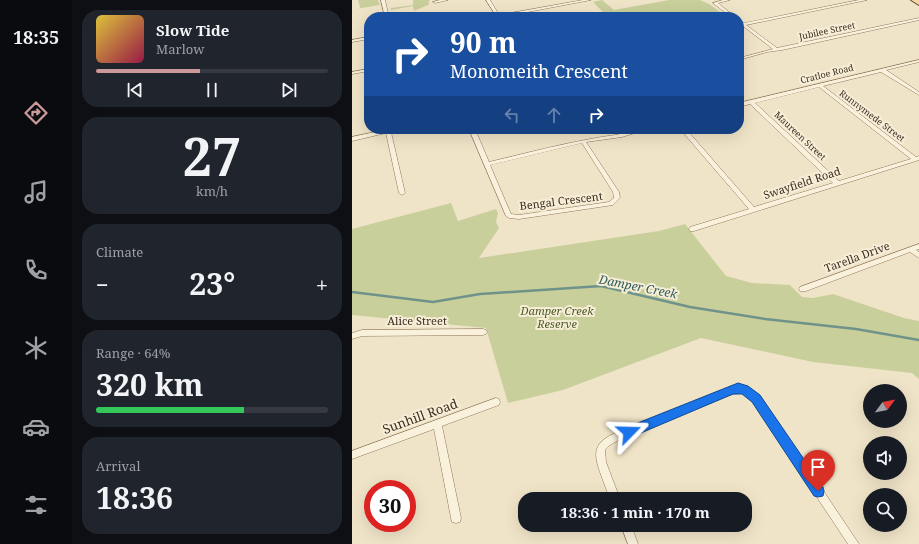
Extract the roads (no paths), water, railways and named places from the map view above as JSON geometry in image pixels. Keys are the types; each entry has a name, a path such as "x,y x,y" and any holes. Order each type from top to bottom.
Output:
{"main road":[{"path":"915,0 919,3"}],"street":[{"path":"383,0 386,12"},
{"path":"435,2 446,0"},
{"path":"488,0 496,12"},
{"path":"545,0 550,6"},
{"path":"519,12 589,0"},
{"path":"726,12 716,4 717,2 727,0"},
{"path":"744,22 865,0"},
{"name":"Jubilee Street","path":"744,58 771,52 776,49 782,49 919,19"},
{"path":"744,25 776,49"},
{"path":"352,40 364,39"},
{"name":"Cratloe Road","path":"744,104 919,60"},
{"path":"882,70 919,94"},
{"path":"352,73 364,71"},
{"name":"Runnymede Street","path":"819,85 917,158"},
{"name":"Maureen Street","path":"751,102 837,183"},
{"path":"352,139 374,134"},
{"path":"389,134 402,193"},
{"name":"Bengal Crescent","path":"474,134 509,216 520,217 611,204 617,198 616,192 583,141"},
{"path":"488,164 583,141 626,134"},
{"path":"687,134 753,210"},
{"name":"Swayfield Road","path":"692,230 917,158"},
{"name":"Tarella Drive","path":"803,289 919,246"},
{"path":"911,249 919,256"},
{"name":"Alice Street","path":"352,336 362,332 483,332"},
{"path":"612,492 601,462 600,455 603,444 614,438 732,390 738,388 744,389 756,398 854,544"},
{"name":"Sunhill Road","path":"352,455 496,402"},
{"path":"437,424 456,518"},
{"path":"629,532 633,544"}],"waterway":[{"name":"Damper Creek","path":"352,292 433,302 480,294 601,286 690,307 765,319 856,329 919,340"}],"park label":[{"name":"Damper Creek Reserve","path":"557,317"}]}
